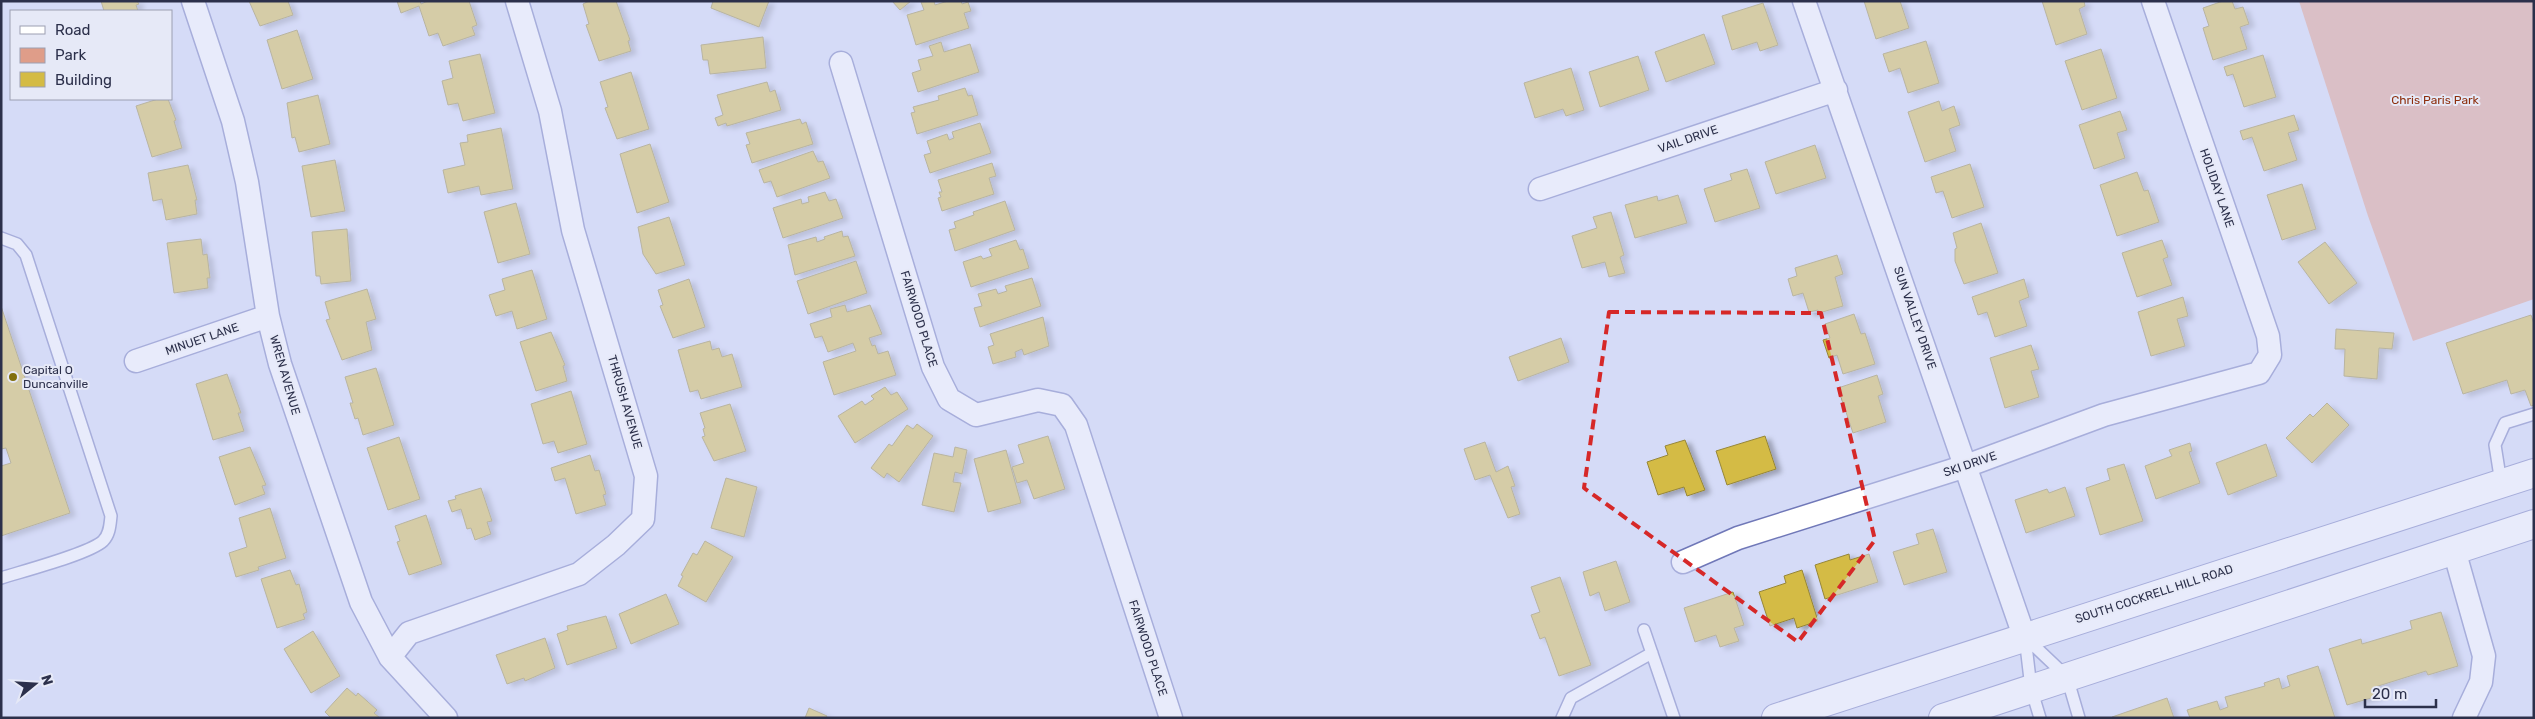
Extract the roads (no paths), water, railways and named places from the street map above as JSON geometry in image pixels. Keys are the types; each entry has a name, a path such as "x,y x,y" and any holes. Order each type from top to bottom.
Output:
{"main road":[{"name":"SOUTH COCKRELL HILL ROAD","path":"1776,718 2534,472"},
{"path":"1943,718 2534,524"}],"street":[{"name":"WREN AVENUE","path":"193,1 237,138 247,182 268,316 294,409 358,592 390,657 446,718"},
{"name":"THRUSH AVENUE","path":"390,657 409,633 579,574 616,545 642,519 646,476 573,230 550,111 517,1"},
{"name":"SUN VALLEY DRIVE","path":"1804,1 2024,636"},
{"name":"HOLIDAY LANE","path":"2153,1 2268,336 2270,355 2259,373"},
{"name":"FAIRWOOD PLACE","path":"841,63 933,368 949,399 976,415 1038,400 1062,405 1076,425 1171,718"},
{"name":"VAIL DRIVE","path":"1540,189 1836,90"},
{"name":"MINUET LANE","path":"136,361 268,316"},
{"name":"SKI DRIVE","path":"1684,562 1738,538 1966,466 2104,415 2259,373"},
{"path":"2454,550 2484,656 2481,682 2464,718"}],"lane":[{"path":"1,238 17,244 26,255 111,516 110,528 104,540 91,548 1,578"},
{"path":"2501,483 2495,445 2505,423 2534,414"},
{"path":"1644,630 1674,718"},
{"path":"2024,636 2067,677 2079,718"},
{"path":"2024,636 2031,688 2040,718"},
{"path":"1562,718 1571,698 1652,654"}],"place":[{"name":"Capital O Duncanville","path":"13,377"}],"park label":[{"name":"Chris Paris Park","path":"2435,100"}]}
